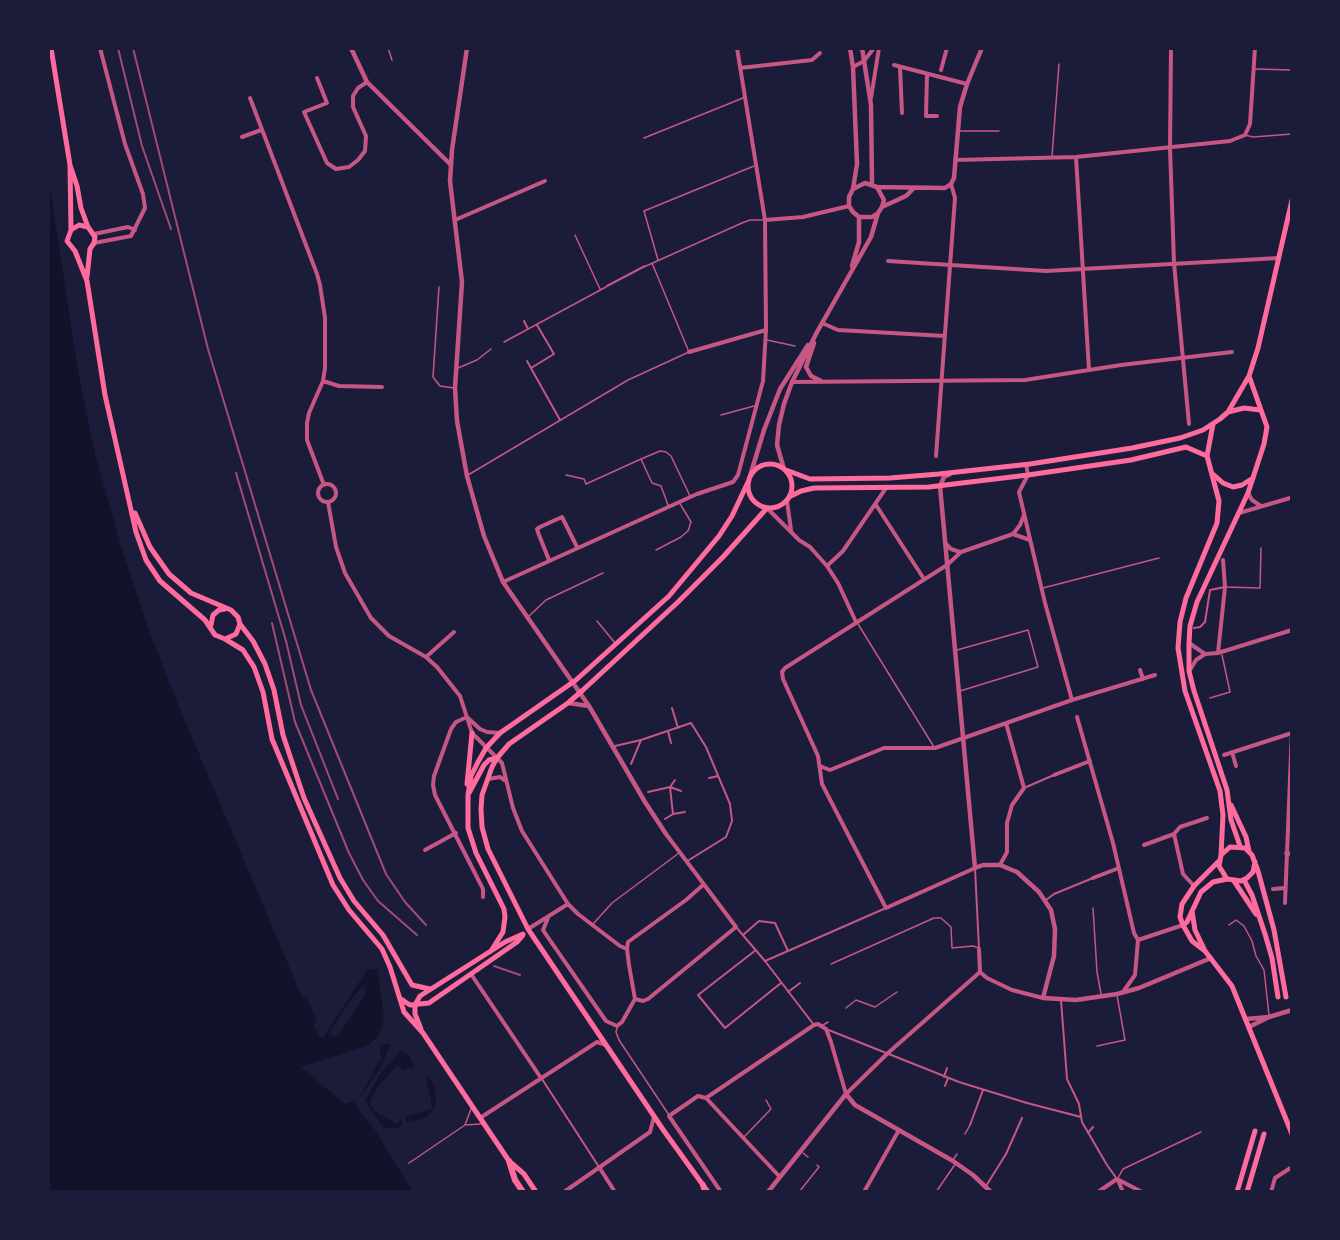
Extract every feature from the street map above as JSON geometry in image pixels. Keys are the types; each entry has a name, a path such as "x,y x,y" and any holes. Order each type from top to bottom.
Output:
{"highway":[{"path":"509,1161 515,1180 523,1192"}],"main road":[{"path":"51,48 70,165 71,230 67,241 75,251 87,281"},
{"path":"70,165 81,208 88,227 94,234 87,281 94,338 136,532 146,560 154,573 211,625 215,635 243,650 254,667 263,692 272,739 333,885 349,909 382,949 404,1012 423,1033 509,1161 524,1174 536,1192"},
{"path":"468,795 471,776 486,748 500,733 573,682 669,596 732,517 750,478 758,468 766,464 777,465 793,474 810,478 952,473 1151,444 1190,435 1213,424 1228,412 1250,376 1292,200"},
{"path":"71,230 79,225 88,227"},
{"path":"75,251 82,252 90,249"},
{"path":"1250,376 1267,427 1260,461 1248,494 1197,602 1190,626 1189,671 1229,799 1255,862 1274,930 1286,997"},
{"path":"1228,412 1244,408 1260,410"},
{"path":"1213,424 1207,456 1214,475 1219,501 1217,523 1186,598 1180,622 1178,648 1185,691 1220,791 1221,872 1227,879"},
{"path":"750,478 748,489 758,505 776,508 801,491 814,488 940,486 1131,460 1186,447 1207,456"},
{"path":"785,469 792,483 788,499"},
{"path":"1214,475 1223,483 1233,487 1242,485 1253,478"},
{"path":"131,503 150,547 169,574 191,593 235,612 240,624 253,641 266,664 283,735 301,788 340,878 354,901 383,935 412,985 430,989"},
{"path":"705,1190 526,932 488,849 482,827 481,809 487,779 497,758 516,738 580,693 678,602 767,508"},
{"path":"211,625 213,615 219,610 226,609"},
{"path":"225,639 236,634 240,624"},
{"path":"472,733 467,775 468,828 476,853 504,909 505,917 503,932 491,951"},
{"path":"468,795 484,765 489,760 497,758"},
{"path":"1229,799 1231,820 1240,846"},
{"path":"1249,850 1240,846 1230,847 1194,886 1182,904 1180,917 1191,941 1205,951 1232,986 1292,1134"},
{"path":"1184,926 1204,888 1213,882 1227,879 1244,880 1252,872 1255,862"},
{"path":"1244,880 1252,895 1272,958 1278,997"},
{"path":"1234,881 1258,918"},
{"path":"1192,911 1195,930 1205,951"},
{"path":"399,997 404,1003 415,1005 429,1003 518,942 526,932"},
{"path":"423,1033 415,1014 415,1005 420,996 491,951 526,932"},
{"path":"1237,1192 1255,1131"},
{"path":"1247,1192 1264,1134"}],"street":[{"path":"94,243 131,236 145,208 143,194 125,144 100,48"},
{"path":"351,48 367,82 451,165"},
{"path":"467,48 450,181 462,295 454,388 457,421 467,476 484,536 503,582 589,706 666,834 721,909 765,961 814,1025 824,1027 946,1077 1026,1103 1081,1115 1086,1114"},
{"path":"503,582 690,496 733,482 738,475 763,381 766,330 765,220 737,48"},
{"path":"850,48 853,67 857,164 849,206 858,217 859,242 850,274"},
{"path":"862,48 871,105 875,186 882,193 882,207"},
{"path":"853,67 864,62 876,48"},
{"path":"871,105 876,48"},
{"path":"941,70 947,48"},
{"path":"853,189 865,183 875,186 904,186 913,189 945,188 951,184 954,178 960,107 982,48"},
{"path":"1171,48 1170,148 1174,263 1189,424"},
{"path":"955,160 1076,157 1230,141 1245,135 1250,124 1255,48"},
{"path":"740,68 812,60 820,53"},
{"path":"894,65 967,84"},
{"path":"900,67 902,113"},
{"path":"927,74 926,116 937,116"},
{"path":"317,78 327,103 304,112 327,163 336,169 349,167 365,151 366,136 353,107 353,96 358,88 367,82"},
{"path":"250,98 317,274 325,318 326,358 323,381 307,423 308,440 324,485"},
{"path":"242,137 261,130"},
{"path":"1076,157 1089,370"},
{"path":"455,220 545,181"},
{"path":"936,456 955,198 951,184"},
{"path":"785,469 779,456 777,436 783,404 792,382 817,332 871,237 878,213 882,207 906,196 913,189"},
{"path":"765,220 803,217 849,206"},
{"path":"858,217 865,218 878,213"},
{"path":"94,234 128,227 135,230"},
{"path":"888,261 1046,271 1280,258"},
{"path":"607,286 645,267"},
{"path":"524,321 528,329"},
{"path":"822,323 838,330 945,336"},
{"path":"531,368 554,354 537,325"},
{"path":"689,352 766,330"},
{"path":"817,332 806,367 811,376 821,381"},
{"path":"750,478 767,420 780,389 786,376 817,332"},
{"path":"792,382 1025,380 1232,352"},
{"path":"527,361 560,420"},
{"path":"323,381 339,386 382,387"},
{"path":"1026,464 1028,475 1019,492 1072,700"},
{"path":"952,473 944,477 940,486 975,868 980,972 991,982 1003,987 1043,998 1061,1000 1101,997 1139,988 1211,958"},
{"path":"324,485 331,485 335,490 334,498 328,502 321,500 318,495 320,488 324,485"},
{"path":"828,568 843,551 886,488"},
{"path":"1248,494 1251,500 1261,506"},
{"path":"1239,513 1290,498"},
{"path":"788,499 787,512 791,530"},
{"path":"328,502 336,547 345,573 371,618 389,636 426,657 460,696 472,733 505,769 518,823 568,904 620,946 627,949"},
{"path":"876,505 924,579"},
{"path":"767,508 799,540 810,547 828,568 856,622"},
{"path":"1013,534 1024,514"},
{"path":"549,560 538,536 537,529 540,527 562,517 577,547"},
{"path":"886,908 822,784 818,756 782,672 947,565 961,552 1013,534 1031,540"},
{"path":"945,544 961,552"},
{"path":"1220,653 1225,587 1223,560"},
{"path":"1194,628 1200,627 1205,622 1210,590 1225,587"},
{"path":"1189,671 1196,660 1205,654 1220,653 1292,630"},
{"path":"426,657 454,632"},
{"path":"1189,643 1205,654"},
{"path":"1140,670 1143,679"},
{"path":"820,766 830,770 884,748 935,748 1072,700 1155,675"},
{"path":"568,703 589,706"},
{"path":"672,708 678,728"},
{"path":"467,717 480,729 500,733"},
{"path":"467,717 456,722 451,729 434,776 433,785 435,795 483,889 483,897"},
{"path":"1077,717 1119,868 1134,933 1138,940 1135,975 1139,988"},
{"path":"615,746 678,728 692,721 706,747 730,804 732,821 726,837 689,860"},
{"path":"1006,723 1024,788"},
{"path":"668,731 671,743"},
{"path":"1224,755 1292,731 1284,903"},
{"path":"631,764 641,740"},
{"path":"1232,752 1236,766"},
{"path":"1000,865 1007,852 1007,823 1012,805 1024,788 1090,761"},
{"path":"709,778 718,776"},
{"path":"487,779 500,777 507,781"},
{"path":"673,814 670,787 675,780"},
{"path":"648,792 670,787 681,791"},
{"path":"730,804 734,803"},
{"path":"665,819 673,814 685,812"},
{"path":"1144,845 1174,834 1180,826 1206,818 1206,825"},
{"path":"425,850 456,833"},
{"path":"1174,834 1183,874 1194,886"},
{"path":"1286,853 1292,854"},
{"path":"765,961 975,868 983,865 1000,865 1017,873 1030,883 1046,900 1051,910 1055,947 1043,998"},
{"path":"1046,900 1054,894 1119,868"},
{"path":"548,918 543,930 606,1021 617,1026 632,1007 635,999 627,949 630,939 686,900 703,885"},
{"path":"1273,889 1285,888"},
{"path":"526,932 568,904"},
{"path":"743,935 760,920 775,921 788,951"},
{"path":"1138,940 1184,926"},
{"path":"635,999 643,1001 648,999 736,927"},
{"path":"756,950 698,995 725,1028 781,983"},
{"path":"768,1192 846,1094 887,1054 980,972"},
{"path":"471,974 615,1192"},
{"path":"1120,993 1135,975"},
{"path":"788,992 800,983"},
{"path":"1061,1000 1067,1079 1079,1104 1088,1133 1118,1179 1123,1192"},
{"path":"1249,1028 1269,1017 1292,1010"},
{"path":"1246,1019 1269,1017"},
{"path":"706,1098 814,1025"},
{"path":"824,1027 831,1042 846,1094 855,1105 954,1162 992,1192"},
{"path":"480,1118 597,1042 606,1045"},
{"path":"945,1086 947,1068"},
{"path":"970,1125 983,1089"},
{"path":"721,1192 669,1116 698,1096 706,1098 779,1176"},
{"path":"1034,1105 1036,1099"},
{"path":"1025,1108 1026,1103"},
{"path":"564,1192 650,1132 654,1116"},
{"path":"986,1186 1006,1154 1022,1118"},
{"path":"1088,1133 1093,1127"},
{"path":"864,1192 899,1130"},
{"path":"1271,1192 1275,1178 1292,1167"},
{"path":"1118,1179 1140,1192"},
{"path":"1098,1192 1118,1179"}],"lane":[{"path":"388,48 392,60"},
{"path":"1052,157 1059,64"},
{"path":"1254,69 1292,70"},
{"path":"644,138 744,98"},
{"path":"957,130 999,131"},
{"path":"1245,135 1253,137 1292,134"},
{"path":"658,260 644,211 756,165"},
{"path":"645,267 742,223 750,220 765,220"},
{"path":"575,235 601,290"},
{"path":"467,476 628,380 689,352 652,263"},
{"path":"504,342 607,286"},
{"path":"439,287 433,377 440,386 454,388"},
{"path":"766,340 795,346"},
{"path":"454,369 477,360 491,349"},
{"path":"721,415 758,405"},
{"path":"566,475 584,479 586,484 660,451 666,452 671,456 690,496"},
{"path":"641,459 652,483 661,486 669,506"},
{"path":"656,550 688,531 691,522 679,501"},
{"path":"1225,587 1260,588 1261,548"},
{"path":"1042,588 1159,558"},
{"path":"527,617 546,600 603,573"},
{"path":"597,621 616,644"},
{"path":"856,622 935,748"},
{"path":"956,650 1028,630 1038,667 960,691"},
{"path":"1210,698 1230,692 1220,653"},
{"path":"593,924 612,903 680,853"},
{"path":"1093,908 1096,972 1101,997"},
{"path":"831,964 934,918 941,918 951,927 952,948 973,946 979,949"},
{"path":"1229,925 1236,920 1244,926 1252,941 1256,956 1264,970 1269,1017"},
{"path":"846,1008 856,1000 875,1007 897,992"},
{"path":"1097,1046 1125,1040 1120,993"},
{"path":"824,1027 828,1022"},
{"path":"617,1026 616,1032 619,1040 669,1116"},
{"path":"744,1138 771,1109 766,1100"},
{"path":"465,1125 472,1106"},
{"path":"409,1163 465,1125 484,1124"},
{"path":"965,1134 970,1125"},
{"path":"1118,1179 1123,1169 1201,1132"},
{"path":"800,1151 808,1157"},
{"path":"936,1192 957,1154"},
{"path":"799,1192 819,1167 817,1165"}],"shaded area":[{"path":"48,173 85,407 95,454 122,549 148,628 177,702 302,997 306,997 317,1020 313,1026 322,1039 367,970 377,969 384,1016 377,1037 369,1045 301,1067 345,1104 355,1101 359,1111 373,1127 413,1192 48,1192","holes":["366,986 364,996 340,1033 336,1037 332,1036 330,1033 348,1004 358,991"]},
{"path":"379,1045 390,1045 381,1067 359,1099 379,1061 382,1060"},
{"path":"401,1050 410,1057 414,1067 404,1070 397,1065 377,1088 370,1101 371,1107 376,1112 398,1125 400,1118 403,1125 398,1128 384,1128 365,1101 380,1074"},
{"path":"426,1077 431,1080 435,1088 434,1110 424,1118 406,1122 405,1117 433,1109"}],"railway":[{"path":"118,48 142,146 171,229"},
{"path":"133,48 208,349 311,690 386,874 405,902 426,925"},
{"path":"236,473 286,641 301,705 338,799"},
{"path":"272,623 295,722 349,853 363,880 378,901 417,935"},
{"path":"494,966 520,975"}]}
